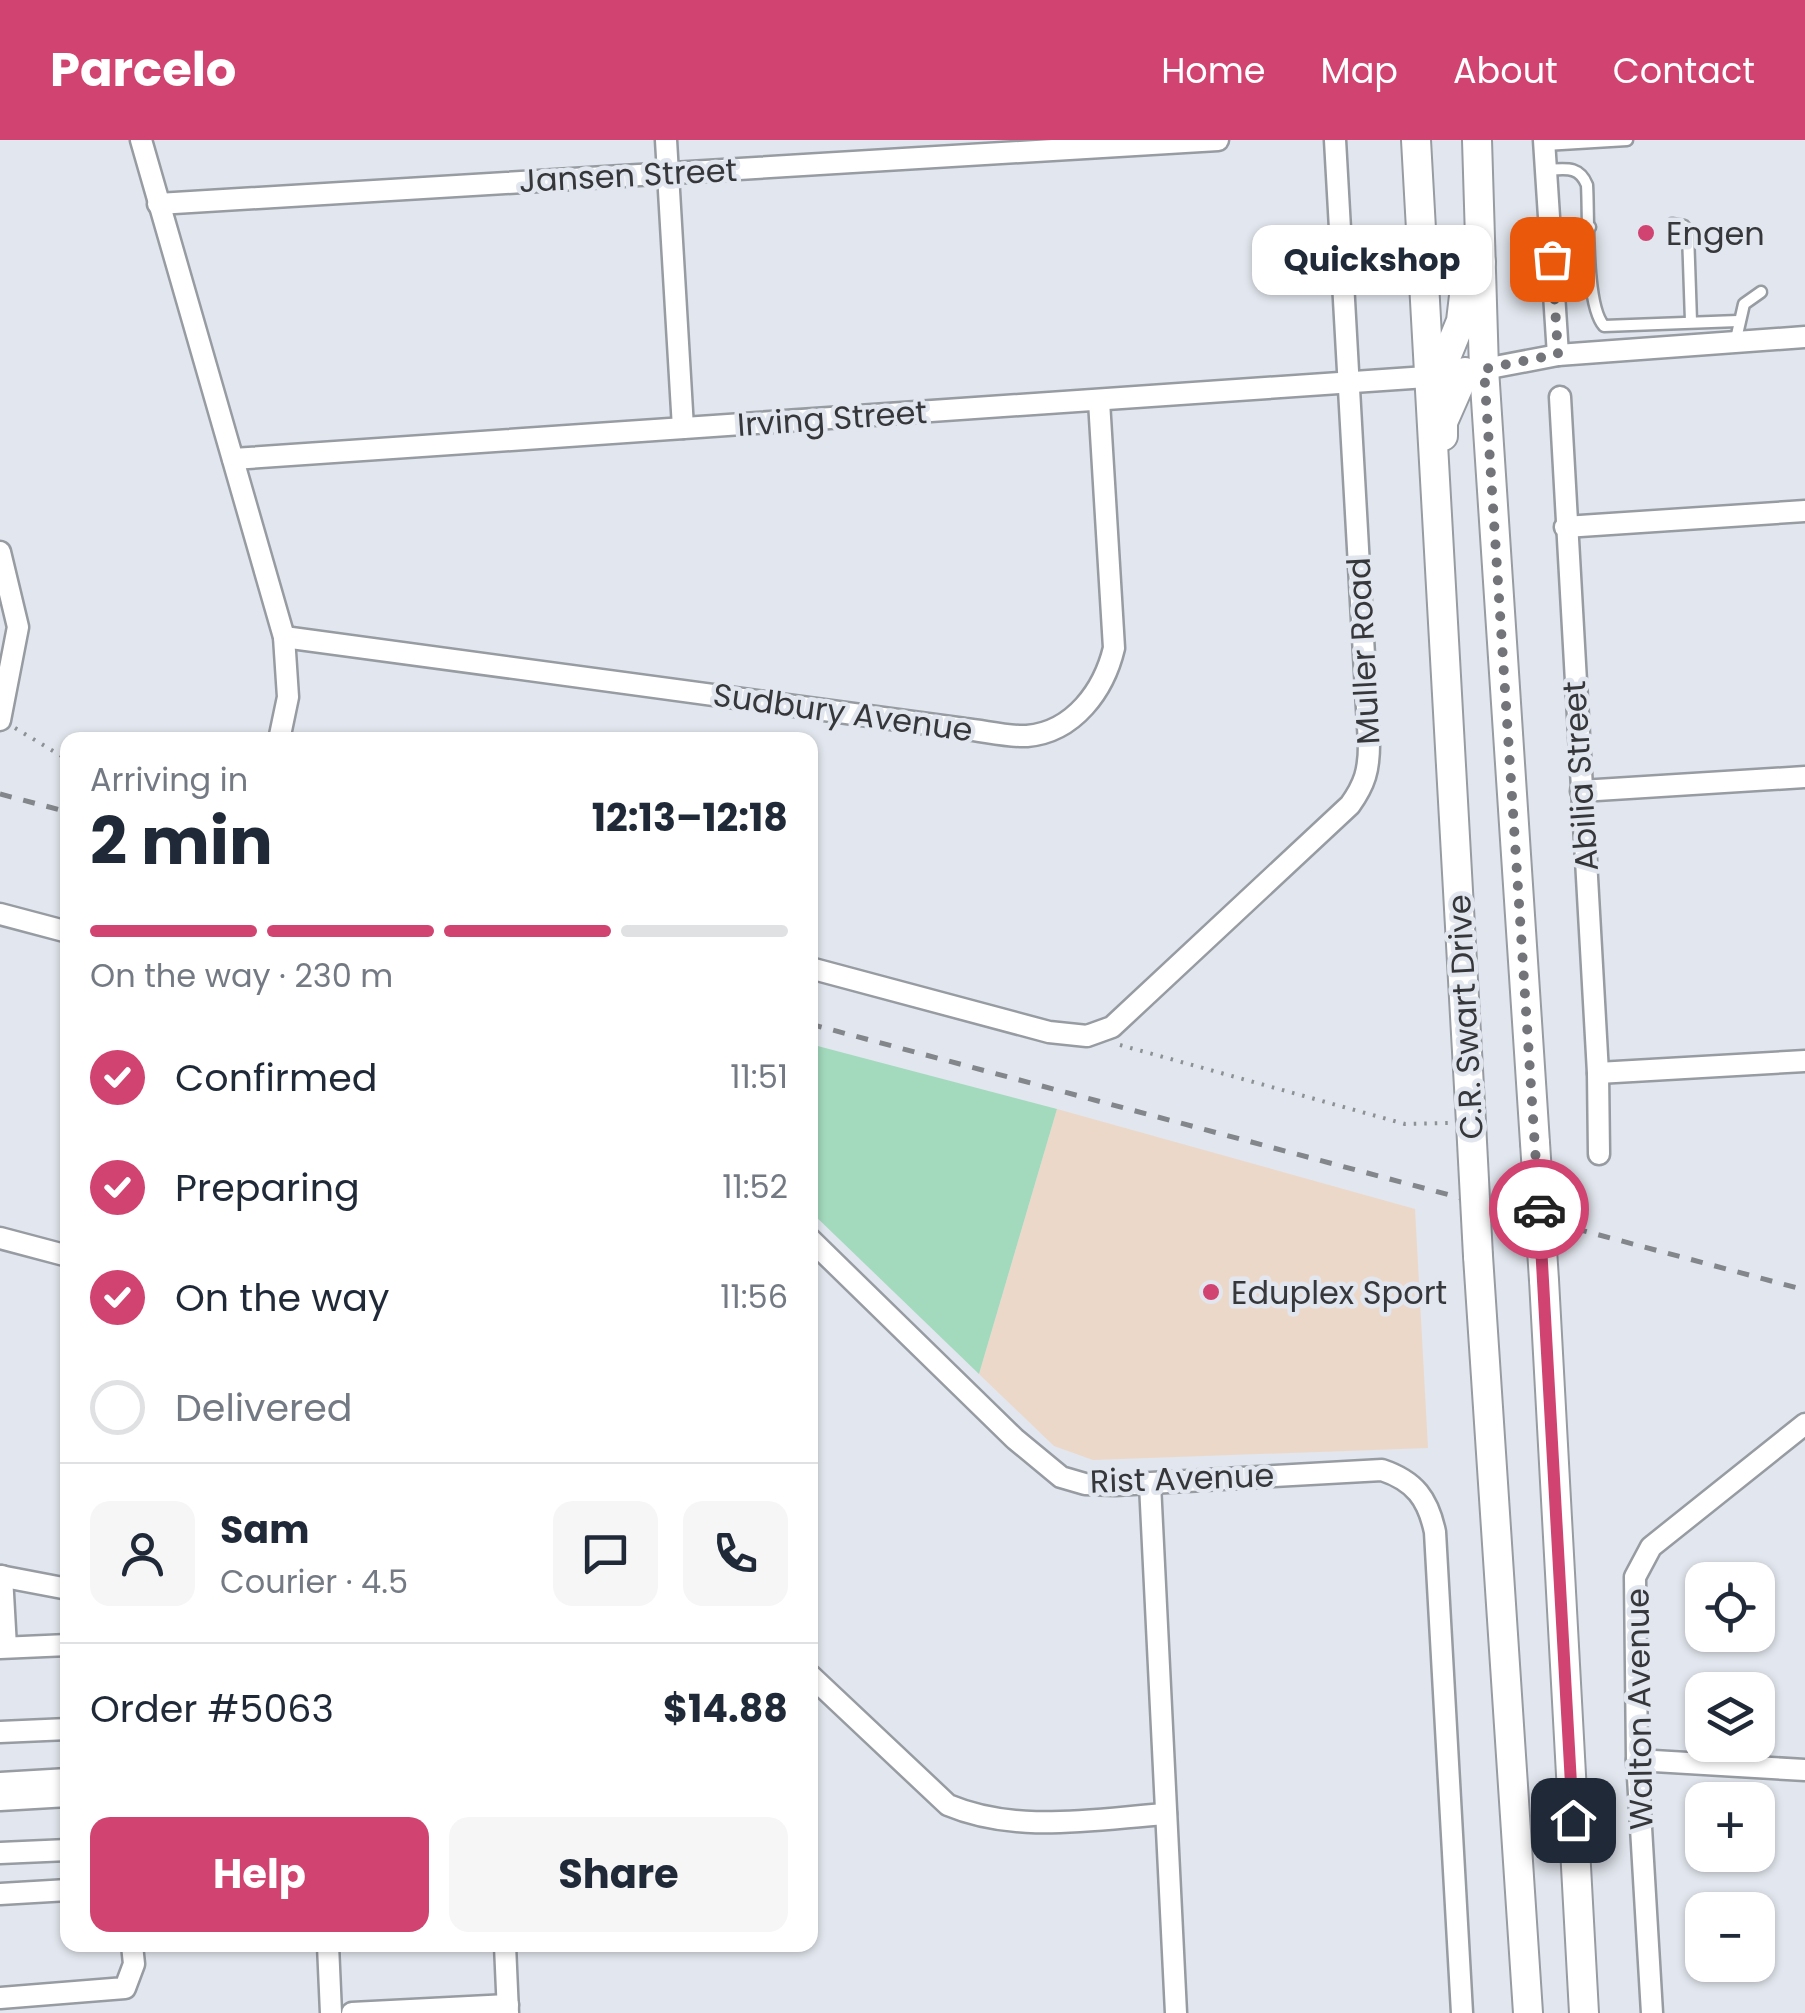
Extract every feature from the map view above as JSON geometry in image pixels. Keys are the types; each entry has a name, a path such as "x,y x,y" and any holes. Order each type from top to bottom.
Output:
{"main road":[{"name":"C.R. Swart Drive","path":"1416,140 1454,374 1535,1143 1584,2013"},
{"name":"C.R. Swart Drive","path":"1478,140 1482,261 1435,466 1470,1123 1528,2013"},
{"path":"1454,374 1466,279 1482,261"}],"street":[{"path":"140,140 284,637 288,697 281,732"},
{"path":"666,140 683,428"},
{"name":"Jansen Street","path":"158,204 1218,140"},
{"name":"Muller Road","path":"1087,1036 1112,1027 1180,967 1350,805 1364,786 1370,768 1335,140"},
{"path":"1544,143 1558,354"},
{"name":"Irving Street","path":"233,459 1348,386 1454,374 1558,354 1737,330 1805,337"},
{"name":"Abilia Street","path":"1560,398 1600,1154"},
{"name":"Sudbury Avenue","path":"284,637 965,729 1038,734 1057,728 1092,698 1108,672 1114,648 1100,401"},
{"path":"1564,527 1805,511"},
{"path":"0,552 18,627 1,721"},
{"path":"1580,791 1805,778"},
{"path":"0,914 60,930"},
{"path":"818,970 1049,1032 1087,1036"},
{"path":"1598,1073 1805,1061"},
{"path":"0,1238 60,1254"},
{"name":"Rist Avenue","path":"818,1247 1014,1440 1060,1477 1085,1484 1150,1484 1382,1470 1414,1485 1430,1511 1435,1532 1462,2013"},
{"name":"Walton Avenue","path":"1652,2013 1637,1760 1633,1593 1640,1564 1651,1547 1805,1424"},
{"path":"1150,1484 1176,2013"},
{"path":"60,1587 1,1576 3,1647 60,1645"},
{"path":"818,1682 948,1804 969,1813 1030,1823 1166,1814"},
{"path":"0,1732 60,1729"},
{"path":"1637,1760 1805,1770"},
{"path":"0,1783 60,1780"},
{"path":"0,1800 60,1796"},
{"path":"0,1853 60,1850"},
{"path":"0,1894 60,1890"},
{"path":"0,1998 125,1988 134,1964 133,1952"},
{"path":"328,1952 331,2013"},
{"path":"352,2013 508,2009 505,1952"}],"lane":[{"path":"1544,143 1627,140"},
{"path":"1546,170 1576,169 1582,174 1594,299 1597,319 1604,326 1629,328 1690,322 1737,330 1744,304 1760,292"},
{"path":"1672,224 1684,226 1688,234 1690,322"},
{"path":"1550,228 1590,227"}],"path":[{"path":"1,721 60,755"},
{"path":"1087,1036 1404,1124 1470,1123"}],"shaded area":[{"name":"Eduplex Sport","path":"1057,1109 1415,1209 1428,1448 1093,1460 1054,1446 979,1374"}],"green space":[{"path":"818,1046 1057,1109 979,1374 818,1219"}],"railway":[{"path":"0,794 60,810"},
{"path":"818,1026 1805,1290"}],"way so far":[{"path":"1539,1209 1484,369 1558,354 1552,259"}],"place":[{"name":"Engen","path":"1646,233"},
{"name":"Quickshop","path":"1552,259"},
{"name":"Eduplex Sport","path":"1211,1292"}],"route":[{"path":"1539,1209 1573,1820"}]}
